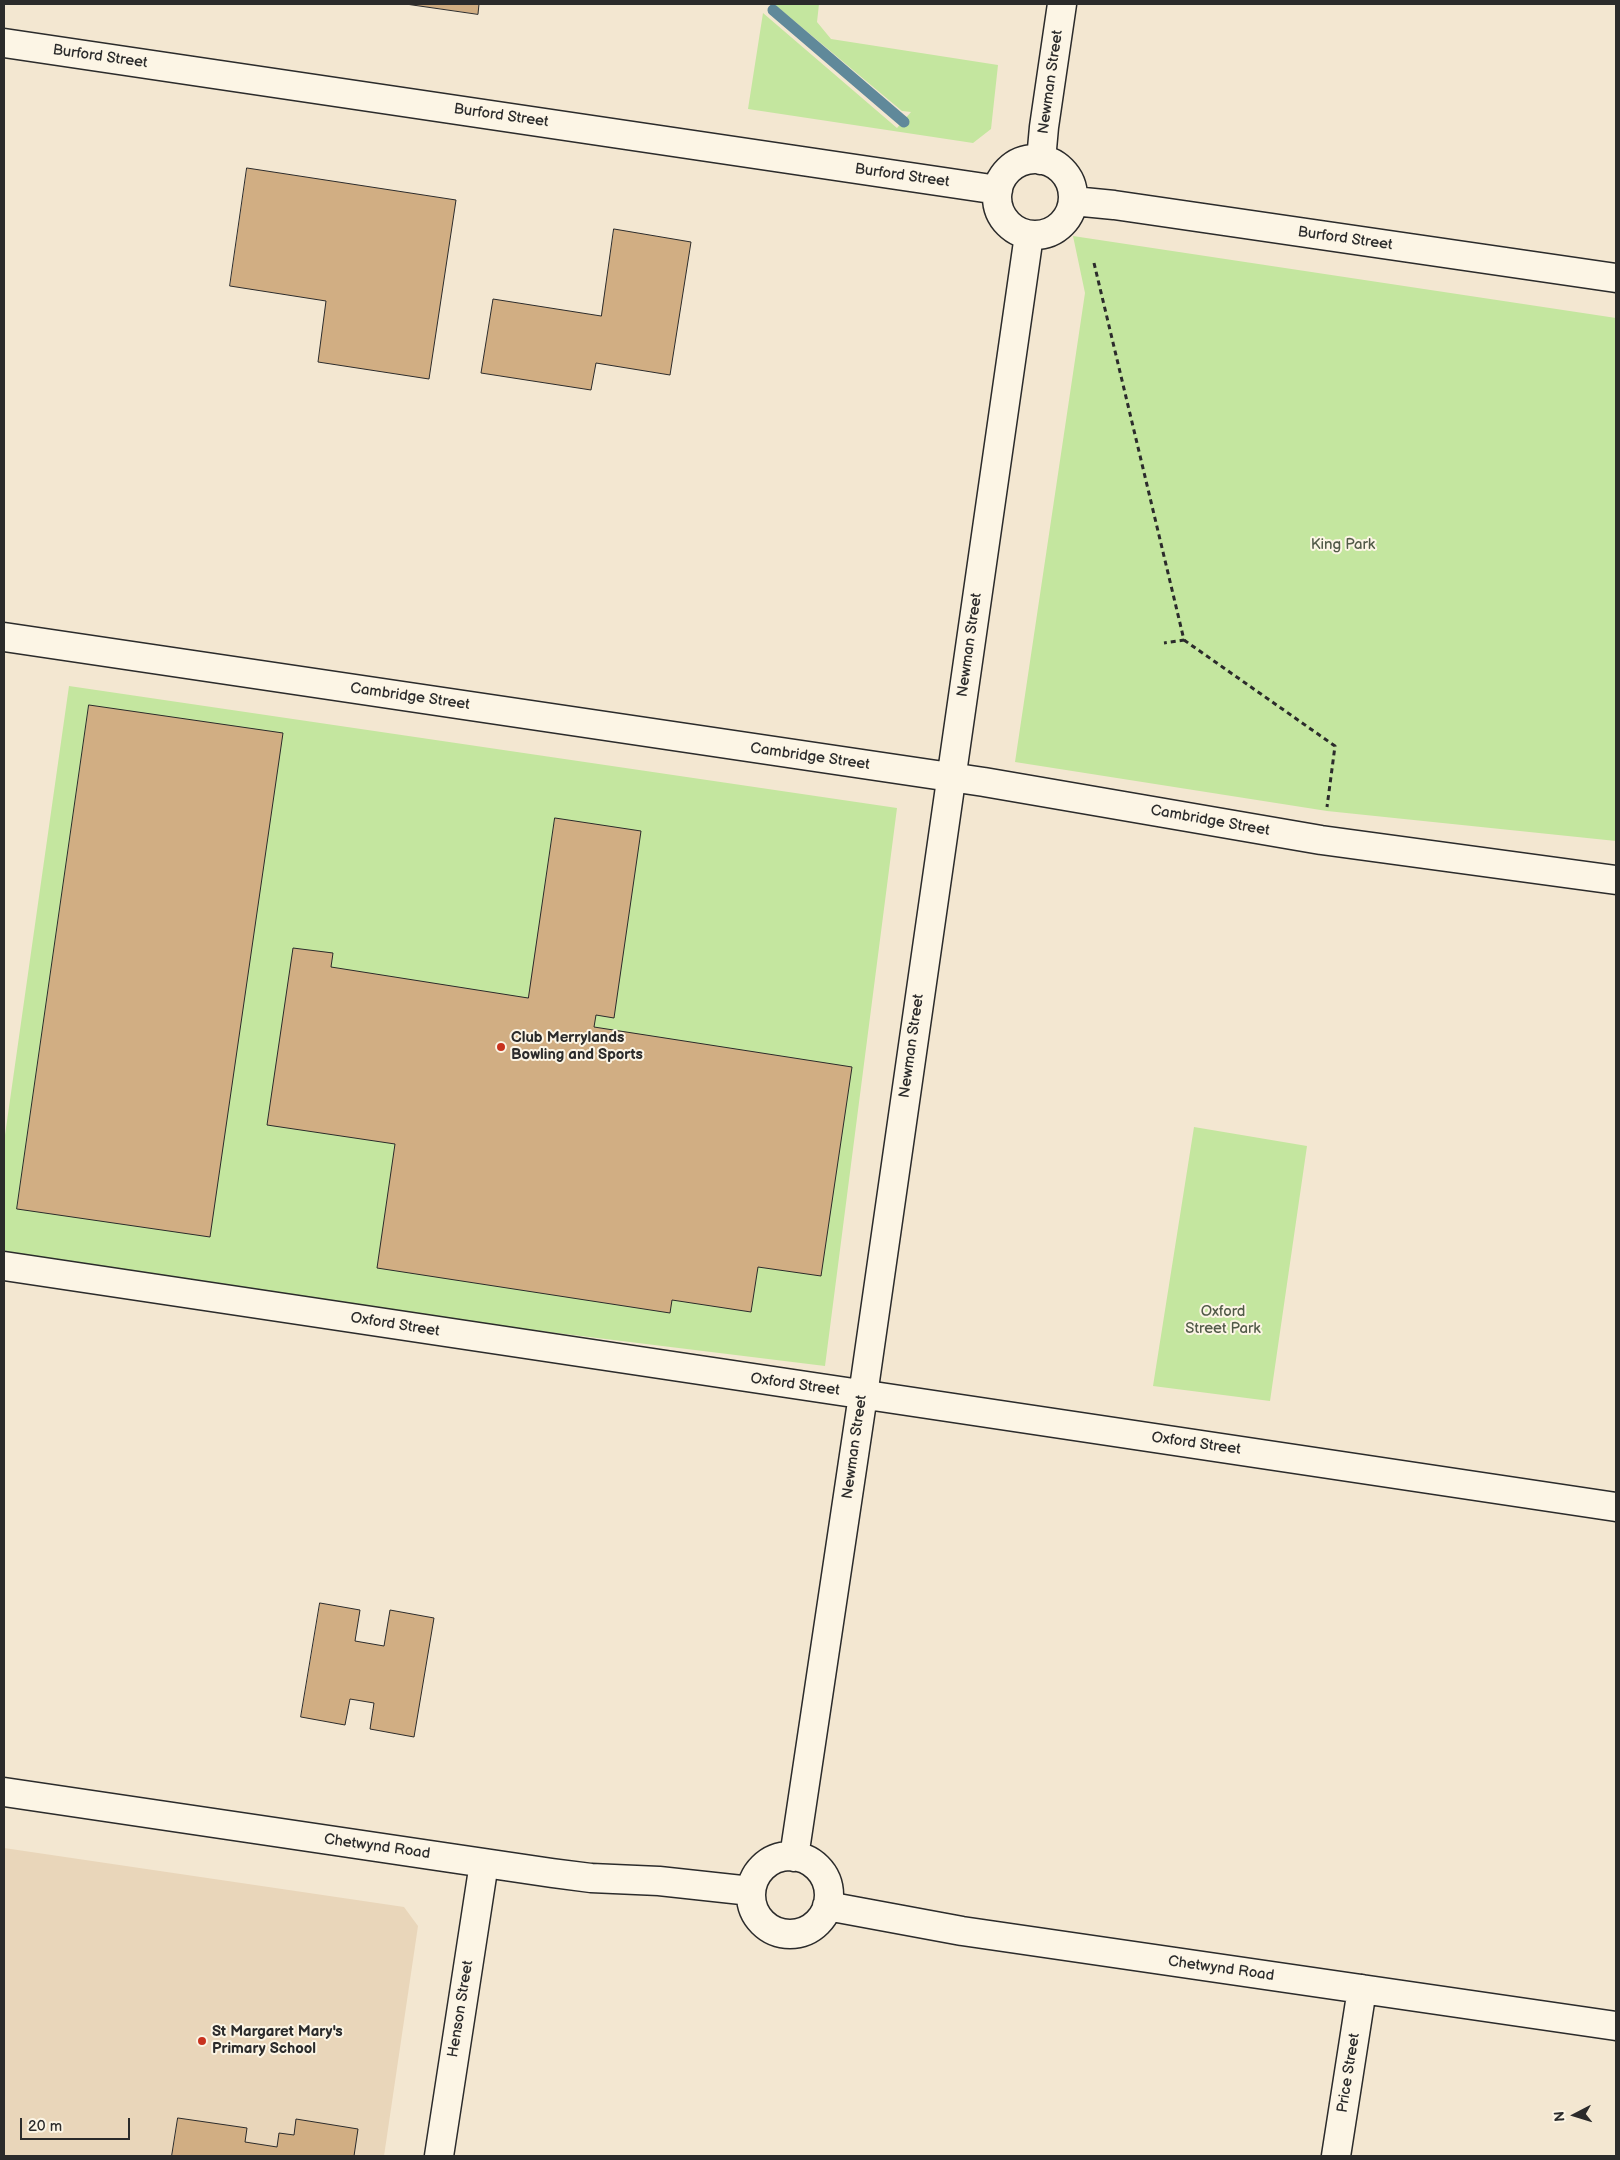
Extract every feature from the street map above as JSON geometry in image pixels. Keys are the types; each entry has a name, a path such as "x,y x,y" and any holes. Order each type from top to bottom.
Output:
{"street":[{"name":"Newman Street","path":"1041,160 1062,4"},
{"name":"Burford Street","path":"4,43 998,190"},
{"path":"1029,160 1041,160 1052,163 1065,174 1072,190 1073,201 1070,213 1063,223 1047,233 1029,235 1008,224 998,202 998,190 1009,170 1019,163 1029,160"},
{"name":"Burford Street","path":"1073,201 1124,206 1616,278"},
{"name":"Newman Street","path":"794,1856 863,1395 1029,235"},
{"name":"Cambridge Street","path":"4,637 1000,784 1321,840 1616,880"},
{"name":"Oxford Street","path":"4,1266 1616,1507"},
{"name":"Chetwynd Road","path":"4,1792 591,1878 659,1881 751,1891"},
{"path":"794,1856 815,1866 822,1874 827,1884 827,1906 822,1918 813,1927 801,1933 776,1932 765,1926 757,1916 752,1904 751,1891 761,1869 771,1861 782,1857 794,1856"},
{"name":"Henson Street","path":"439,2156 484,1863"},
{"name":"Chetwynd Road","path":"827,1906 962,1931 1616,2026"},
{"name":"Price Street","path":"1336,2156 1362,1989"}],"path":[{"path":"1094,263 1184,640 1335,746 1321,840"},
{"path":"1164,643 1184,640"}],"shaded area":[{"name":"St Margaret Mary's Primary School","path":"4,1848 404,1907 418,1926 384,2156 4,2156"}],"green space":[{"path":"774,4 819,4 817,22 831,39 998,65 991,129 973,143 748,109 763,13 897,128 911,112 902,111"},
{"name":"King Park","path":"1073,236 1616,318 1616,841 1327,811 1015,762 1085,293"},
{"path":"69,686 897,808 825,1366 4,1265 4,1142"},
{"name":"Oxford Street Park","path":"1194,1127 1307,1146 1270,1401 1153,1386"}],"building":[{"path":"406,4 479,4 478,14"},
{"path":"247,168 456,200 429,379 318,362 326,301 230,286"},
{"path":"614,229 691,242 670,375 596,363 591,390 481,373 493,299 601,316"},
{"path":"89,705 283,733 210,1237 17,1209"},
{"name":"Club Merrylands Bowling and Sports","path":"555,818 641,831 614,1018 596,1015 594,1027 852,1067 821,1276 758,1267 751,1312 672,1300 670,1313 377,1268 395,1144 267,1125 293,948 333,953 331,967 528,998"},
{"path":"320,1603 360,1610 355,1641 384,1646 390,1610 434,1618 414,1737 370,1729 374,1703 350,1699 345,1725 301,1717"},
{"path":"178,2118 247,2128 245,2142 277,2147 279,2133 294,2135 296,2119 358,2129 354,2156 172,2156"}],"waterway":[{"path":"773,10 904,122"}],"place":[{"name":"Club Merrylands Bowling and Sports","path":"501,1047"},
{"name":"St Margaret Mary's Primary School","path":"202,2041"}]}
